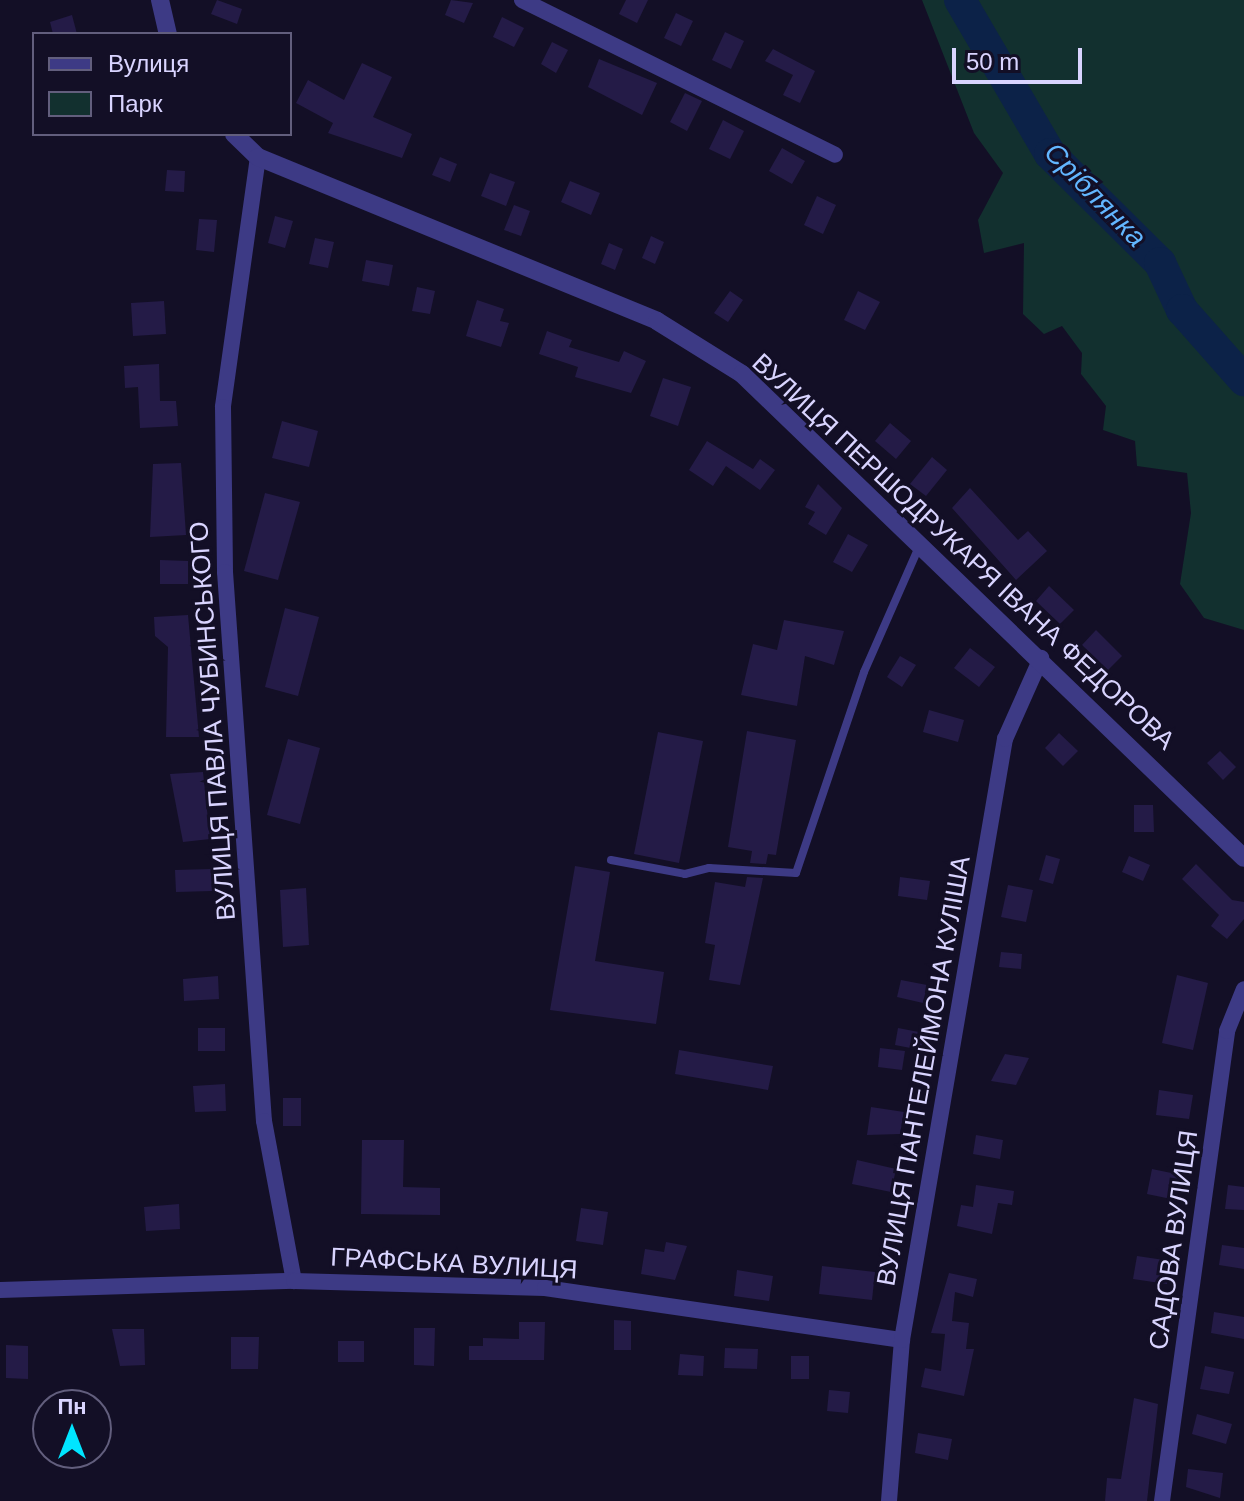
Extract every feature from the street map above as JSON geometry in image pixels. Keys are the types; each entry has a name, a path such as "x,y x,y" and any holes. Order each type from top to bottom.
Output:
{"street":[{"path":"160,0 168,32"},
{"path":"522,0 835,155"},
{"name":"ВУЛИЦЯ ПЕРШОДРУКАРЯ ІВАНА ФЕДОРОВА","path":"236,136 258,157 657,321 742,374 1041,658 1244,858"},
{"name":"ВУЛИЦЯ ПАВЛА ЧУБИНСЬКОГО","path":"258,157 223,407 225,572 264,1121 294,1281"},
{"name":"ВУЛИЦЯ ПАНТЕЛЕЙМОНА КУЛІША","path":"889,1501 902,1340 1005,739 1041,658"},
{"name":"САДОВА ВУЛИЦЯ","path":"1162,1501 1227,1031 1244,989"},
{"name":"ГРАФСЬКА ВУЛИЦЯ","path":"0,1290 294,1281 545,1288 902,1340"}],"lane":[{"path":"611,860 685,874 709,868 796,873 864,672 921,543"}],"green space":[{"path":"922,0 1244,0 1244,630 1204,618 1180,584 1191,513 1187,473 1137,466 1135,441 1103,430 1106,406 1081,374 1082,353 1062,326 1044,334 1023,314 1024,243 984,253 978,220 1003,173 974,133"}],"building":[{"path":"217,0 242,9 237,24 211,14"},
{"path":"451,0 473,3 464,23 445,15"},
{"path":"626,0 648,0 637,23 619,14"},
{"path":"676,13 693,21 681,46 664,38"},
{"path":"72,15 76,32 52,32 50,22"},
{"path":"502,17 524,28 514,47 493,37"},
{"path":"725,32 744,41 731,69 712,60"},
{"path":"552,42 568,50 556,73 541,64"},
{"path":"773,49 815,71 800,103 783,95 793,75 765,61"},
{"path":"599,59 657,83 642,115 588,87"},
{"path":"362,63 392,77 373,117 412,134 402,158 328,133 333,123 296,103 308,80 344,100"},
{"path":"685,93 702,101 687,131 670,122"},
{"path":"723,120 744,131 730,159 709,149"},
{"path":"782,148 805,161 792,184 769,171"},
{"path":"440,157 457,164 450,182 432,175"},
{"path":"167,170 185,171 184,192 165,191"},
{"path":"490,173 515,182 506,206 481,196"},
{"path":"570,181 600,193 591,215 561,202"},
{"path":"817,196 836,205 823,234 804,225"},
{"path":"514,205 530,211 521,236 504,230"},
{"path":"275,216 293,221 285,248 268,243"},
{"path":"199,219 217,220 214,252 196,250"},
{"path":"651,236 664,242 655,264 642,258"},
{"path":"315,238 334,242 328,268 309,264"},
{"path":"609,243 623,249 615,270 601,264"},
{"path":"366,260 393,265 389,286 362,281"},
{"path":"417,287 435,291 430,314 412,311"},
{"path":"730,291 743,300 728,322 714,313"},
{"path":"858,291 880,302 865,330 844,320"},
{"path":"477,300 504,309 500,321 509,323 501,347 466,336"},
{"path":"164,301 166,334 133,336 131,303"},
{"path":"547,331 572,340 569,347 619,362 624,351 646,361 631,393 575,377 578,367 539,354"},
{"path":"159,364 160,401 176,401 178,426 140,428 138,387 125,388 124,366"},
{"path":"663,378 691,387 678,426 650,416"},
{"path":"282,421 318,431 309,467 272,458"},
{"path":"890,423 911,441 896,459 875,441"},
{"path":"707,441 753,469 760,459 775,470 760,490 726,466 713,486 689,470"},
{"path":"932,457 947,470 926,496 910,484"},
{"path":"181,463 186,535 150,537 153,464"},
{"path":"818,484 842,508 826,535 808,524 815,512 805,507"},
{"path":"970,488 1018,540 1028,531 1047,551 1016,580 952,508"},
{"path":"265,493 300,502 278,580 244,571"},
{"path":"848,534 868,545 852,572 833,562"},
{"path":"160,560 188,561 188,584 160,584"},
{"path":"1049,586 1074,610 1060,624 1036,601"},
{"path":"285,608 319,617 298,696 265,687"},
{"path":"188,615 199,737 166,737 168,647 155,636 154,617"},
{"path":"784,620 844,631 834,665 805,656 797,706 741,695 753,644 777,650"},
{"path":"1096,630 1122,656 1108,670 1082,645"},
{"path":"970,648 995,667 979,687 954,668"},
{"path":"900,656 916,665 902,687 887,677"},
{"path":"929,710 964,720 958,742 923,732"},
{"path":"747,731 796,740 776,855 768,854 766,864 750,863 752,851 728,847"},
{"path":"658,732 703,741 679,863 634,854"},
{"path":"1059,733 1078,751 1063,766 1045,748"},
{"path":"288,739 320,748 300,824 267,815"},
{"path":"1220,751 1236,767 1223,780 1207,763"},
{"path":"203,772 210,839 183,842 170,774"},
{"path":"1134,805 1153,805 1154,832 1134,832"},
{"path":"1046,855 1060,859 1053,884 1039,880"},
{"path":"1129,856 1150,865 1143,881 1122,872"},
{"path":"1196,864 1232,900 1244,902 1244,919 1227,939 1211,926 1219,915 1182,879"},
{"path":"575,866 610,872 595,961 664,972 656,1024 550,1010"},
{"path":"212,869 212,891 176,892 175,870"},
{"path":"747,877 763,878 740,985 709,980 715,945 705,943 715,882 745,887"},
{"path":"900,877 930,881 927,900 898,896"},
{"path":"1008,885 1033,890 1026,922 1001,917"},
{"path":"306,888 309,945 283,947 280,890"},
{"path":"1001,952 1022,954 1021,969 999,967"},
{"path":"1177,975 1208,983 1193,1050 1162,1043"},
{"path":"218,976 219,999 184,1001 183,979"},
{"path":"901,980 927,985 923,1003 897,997"},
{"path":"198,1028 225,1028 225,1051 198,1051"},
{"path":"898,1028 924,1033 921,1050 895,1045"},
{"path":"880,1048 905,1051 902,1070 878,1067"},
{"path":"679,1050 773,1066 768,1090 675,1074"},
{"path":"1005,1054 1029,1058 1016,1085 991,1081"},
{"path":"225,1084 226,1111 195,1112 193,1086"},
{"path":"1159,1090 1193,1095 1189,1119 1156,1115"},
{"path":"283,1098 301,1098 301,1126 283,1126"},
{"path":"871,1107 904,1112 900,1134 867,1135"},
{"path":"976,1135 1003,1140 1000,1159 973,1154"},
{"path":"362,1140 404,1140 403,1187 440,1188 440,1215 361,1214"},
{"path":"857,1160 896,1169 891,1192 852,1184"},
{"path":"1152,1169 1181,1175 1176,1200 1147,1194"},
{"path":"976,1185 1014,1191 1012,1205 998,1203 992,1234 957,1226 961,1205 973,1207"},
{"path":"1228,1185 1244,1187 1244,1210 1225,1209"},
{"path":"179,1204 180,1229 146,1231 144,1207"},
{"path":"581,1208 608,1212 603,1245 576,1241"},
{"path":"666,1242 687,1246 675,1280 641,1274 645,1249 664,1252"},
{"path":"1222,1245 1244,1248 1244,1269 1219,1265"},
{"path":"1137,1256 1171,1261 1167,1284 1133,1279"},
{"path":"822,1266 875,1272 872,1300 819,1294"},
{"path":"737,1270 773,1276 769,1301 734,1296"},
{"path":"949,1273 977,1279 973,1297 955,1292 952,1321 969,1323 966,1349 974,1349 964,1396 921,1387 925,1368 941,1371 945,1334 931,1333"},
{"path":"1214,1312 1244,1317 1244,1339 1211,1333"},
{"path":"614,1320 631,1321 631,1350 614,1350"},
{"path":"519,1322 545,1322 544,1360 469,1360 469,1346 483,1346 483,1338 519,1339"},
{"path":"414,1328 435,1328 434,1366 414,1365"},
{"path":"112,1329 144,1329 145,1365 120,1366"},
{"path":"231,1337 259,1337 258,1369 231,1369"},
{"path":"338,1341 364,1341 364,1362 338,1362"},
{"path":"6,1345 28,1346 28,1379 6,1378"},
{"path":"725,1348 758,1349 757,1369 724,1368"},
{"path":"680,1354 704,1356 703,1376 678,1375"},
{"path":"791,1356 809,1356 809,1379 791,1379"},
{"path":"1205,1366 1234,1372 1229,1394 1200,1389"},
{"path":"829,1390 850,1392 848,1413 827,1411"},
{"path":"1134,1398 1158,1404 1147,1501 1105,1501 1107,1478 1121,1479"},
{"path":"1197,1414 1232,1424 1226,1444 1192,1434"},
{"path":"918,1433 952,1439 948,1460 915,1453"},
{"path":"1188,1469 1223,1473 1220,1498 1186,1487"}],"waterway":[{"name":"Сріблянка","path":"960,0 1050,154 1160,263 1182,310 1244,380"}]}
